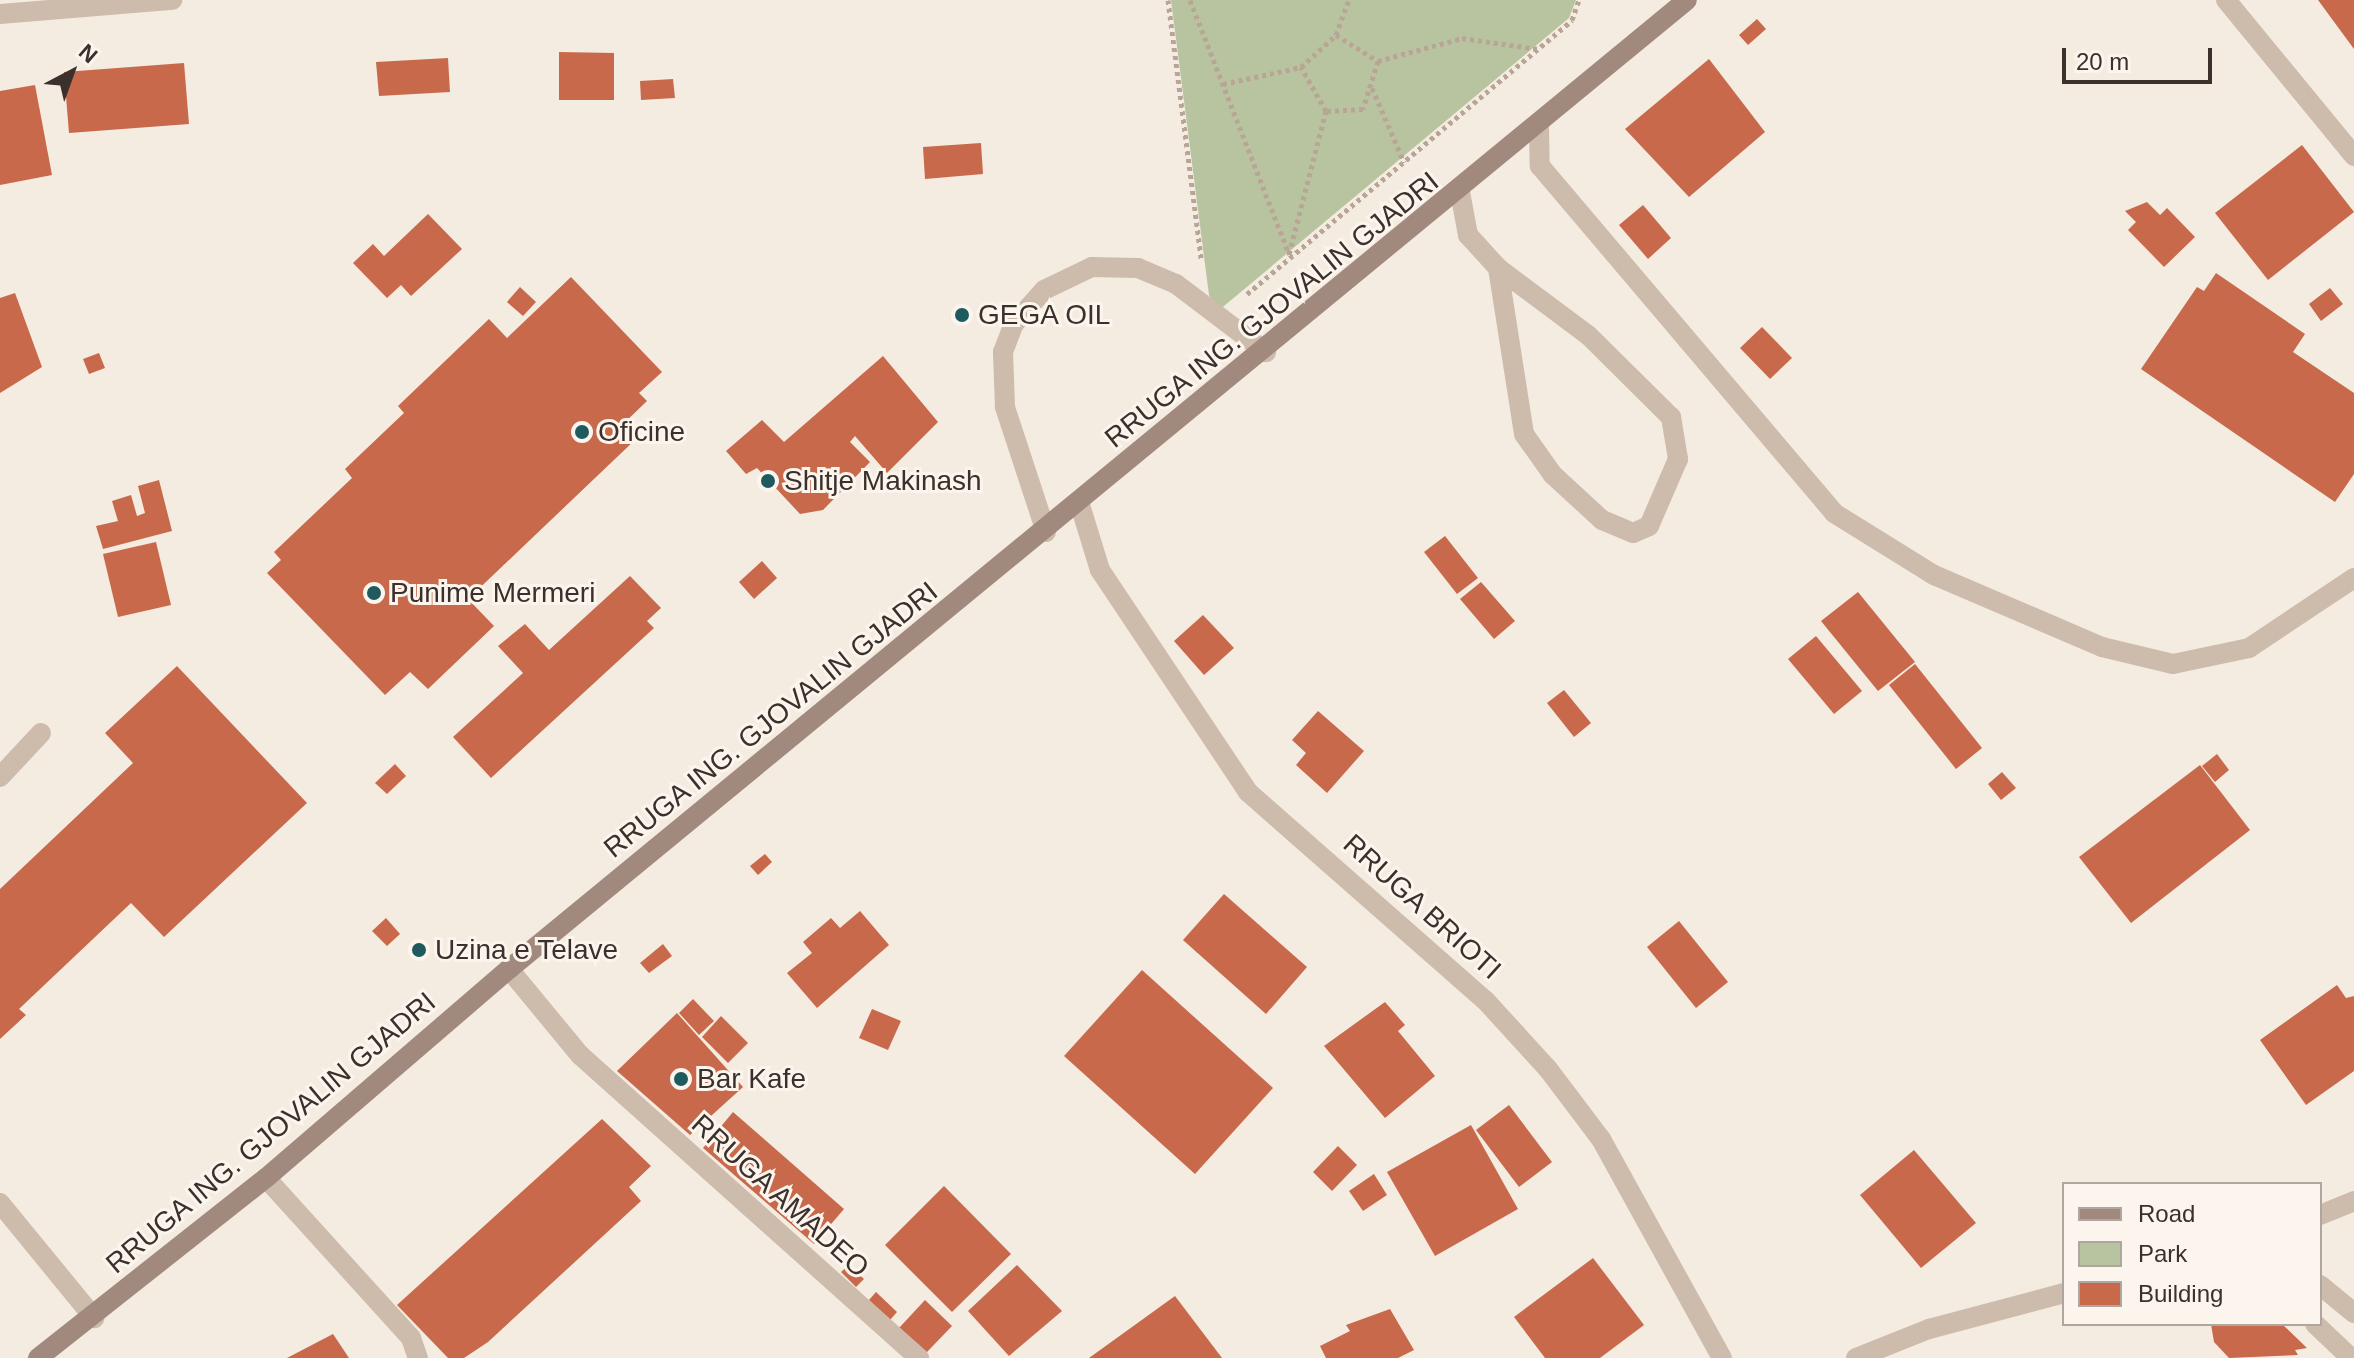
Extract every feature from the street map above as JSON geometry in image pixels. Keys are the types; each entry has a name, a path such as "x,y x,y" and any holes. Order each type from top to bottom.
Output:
{"main road":[{"name":"RRUGA ING. GJOVALIN GJADRI","path":"38,1358 94,1318 266,1178 509,969 1266,352 1539,127 1687,0"}],"street":[{"path":"0,14 172,0"},
{"path":"2226,0 2354,156"},
{"path":"1539,127 1540,166 1834,513 1934,575 2102,647 2173,664 2249,648 2354,578"},
{"path":"1460,192 1468,235 1498,268 1588,335 1671,417 1678,459 1649,526 1633,533 1602,520 1529,444 1498,268"},
{"path":"1046,532 1005,407 1003,352 1014,324 1044,290 1092,267 1138,268 1176,284 1266,352"},
{"name":"RRUGA BRIOTI","path":"1080,505 1100,570 1248,792 1474,990 1548,1069 1601,1139 1722,1358"},
{"path":"0,777 41,733"},
{"name":"RRUGA AMADEO","path":"509,969 580,1055 919,1358"},
{"path":"266,1178 411,1338 418,1358"},
{"path":"2322,1214 2354,1201"},
{"path":"0,1203 94,1318"},
{"path":"2322,1287 2354,1313"},
{"path":"1856,1358 2062,1294"},
{"path":"2317,1326 2351,1358"}],"path":[{"path":"1168,0 1202,265"},
{"path":"1190,0 1289,255"},
{"path":"1223,84 1301,67 1336,35 1349,0"},
{"path":"1238,301 1572,20 1579,0"},
{"path":"1336,35 1378,61 1462,38 1538,49"},
{"path":"1326,111 1363,109 1378,61"},
{"path":"1289,255 1326,111 1301,67"},
{"path":"1371,87 1404,162"}],"green space":[{"path":"1171,0 1576,0 1569,18 1218,311 1209,295"}],"building":[{"path":"2318,0 2354,0 2354,49"},
{"path":"1757,19 1766,29 1748,45 1739,35"},
{"path":"559,52 614,53 614,100 559,100"},
{"path":"448,58 450,92 379,96 376,62"},
{"path":"1709,59 1765,132 1689,197 1625,129"},
{"path":"184,63 189,124 69,133 64,72"},
{"path":"673,79 675,98 641,100 640,81"},
{"path":"35,85 52,175 0,185 0,91"},
{"path":"981,143 983,174 925,179 923,147"},
{"path":"2302,145 2354,212 2268,280 2215,213"},
{"path":"2147,202 2160,215 2167,208 2195,237 2164,267 2128,230 2136,222 2125,211"},
{"path":"1643,205 1671,238 1648,259 1619,225"},
{"path":"428,214 462,249 411,296 401,285 387,298 353,263 373,244 384,256"},
{"path":"2216,273 2305,334 2293,352 2354,393 2354,474 2335,502 2141,369 2197,287 2204,291"},
{"path":"571,277 662,372 639,393 647,401 622,425 636,439 468,599 494,626 428,689 410,672 385,695 267,573 281,560 274,552 352,478 345,469 404,413 398,406 489,319 507,338"},
{"path":"520,287 536,302 523,316 507,302"},
{"path":"2330,288 2343,304 2321,321 2309,304"},
{"path":"15,293 42,367 0,393 0,298"},
{"path":"1762,327 1792,358 1770,379 1740,348"},
{"path":"99,353 105,368 89,374 83,359"},
{"path":"883,356 938,422 887,473 855,436 850,442 870,462 823,510 800,514 757,468 746,474 726,451 762,420 784,442"},
{"path":"159,480 172,531 103,549 96,526 118,521 112,501 131,495 137,516 145,513 138,486"},
{"path":"1445,536 1478,578 1457,594 1424,552"},
{"path":"156,542 171,605 118,617 103,554"},
{"path":"762,561 777,578 754,599 739,582"},
{"path":"630,576 661,608 647,621 654,628 491,778 453,737 523,673 498,646 525,624 549,650"},
{"path":"1481,582 1515,621 1494,639 1460,599"},
{"path":"1858,592 1915,662 1878,691 1821,621"},
{"path":"1203,615 1234,648 1204,675 1174,641"},
{"path":"1816,636 1862,691 1834,714 1788,659"},
{"path":"1915,664 1982,748 1956,769 1889,685"},
{"path":"177,666 307,803 164,937 131,903 19,1009 26,1015 0,1039 0,889 133,763 105,733"},
{"path":"1564,690 1591,723 1574,737 1547,703"},
{"path":"1318,711 1364,751 1327,793 1296,765 1306,753 1292,740"},
{"path":"2217,754 2229,770 2215,782 2202,766"},
{"path":"395,764 406,776 387,794 375,783"},
{"path":"2200,765 2250,830 2131,923 2079,857"},
{"path":"2002,772 2016,788 2001,800 1988,784"},
{"path":"765,854 772,862 758,875 750,866"},
{"path":"1224,894 1307,967 1266,1014 1183,940"},
{"path":"860,911 889,945 817,1008 787,973 812,953 803,942 831,918 840,928"},
{"path":"386,918 400,934 387,946 372,931"},
{"path":"1679,921 1728,982 1696,1008 1647,947"},
{"path":"663,944 672,956 649,973 640,963"},
{"path":"1142,970 1273,1088 1195,1174 1064,1056"},
{"path":"2337,985 2346,998 2354,996 2354,1071 2306,1105 2260,1040"},
{"path":"693,999 714,1021 699,1035 679,1013"},
{"path":"1385,1002 1405,1025 1398,1031 1435,1076 1385,1118 1324,1046"},
{"path":"872,1009 901,1021 888,1050 859,1038"},
{"name":"Bar Kafe","path":"677,1013 743,1087 690,1135 617,1071"},
{"path":"721,1016 748,1043 728,1063 702,1037"},
{"path":"1509,1105 1552,1162 1519,1187 1476,1130"},
{"path":"733,1112 844,1209 814,1244 703,1148"},
{"path":"602,1119 651,1166 629,1187 641,1201 488,1342 464,1358 448,1358 397,1305"},
{"path":"1471,1125 1518,1209 1435,1256 1387,1172"},
{"path":"1338,1146 1357,1165 1332,1191 1313,1172"},
{"path":"1914,1150 1976,1223 1921,1268 1860,1195"},
{"path":"1374,1174 1387,1195 1363,1211 1349,1191"},
{"path":"944,1186 1011,1254 952,1312 885,1245"},
{"path":"1593,1258 1644,1325 1600,1358 1545,1358 1514,1317"},
{"path":"849,1265 864,1279 856,1287 841,1272"},
{"path":"1017,1265 1062,1311 1009,1356 968,1311"},
{"path":"876,1292 897,1312 890,1320 869,1300"},
{"path":"1175,1296 1222,1358 1089,1358"},
{"path":"925,1300 952,1326 926,1353 899,1328"},
{"path":"1390,1309 1414,1350 1398,1358 1326,1358 1320,1346 1350,1331 1346,1325"},
{"path":"2211,1326 2284,1326 2307,1348 2295,1350 2298,1355 2229,1358 2214,1342"},
{"path":"333,1334 349,1358 287,1358"}],"place":[{"name":"GEGA OIL","path":"962,315"},
{"name":"Oficine","path":"582,432"},
{"name":"Shitje Makinash","path":"768,481"},
{"name":"Punime Mermeri","path":"374,593"},
{"name":"Uzina e Telave","path":"419,950"},
{"name":"Bar Kafe","path":"681,1079"}]}
